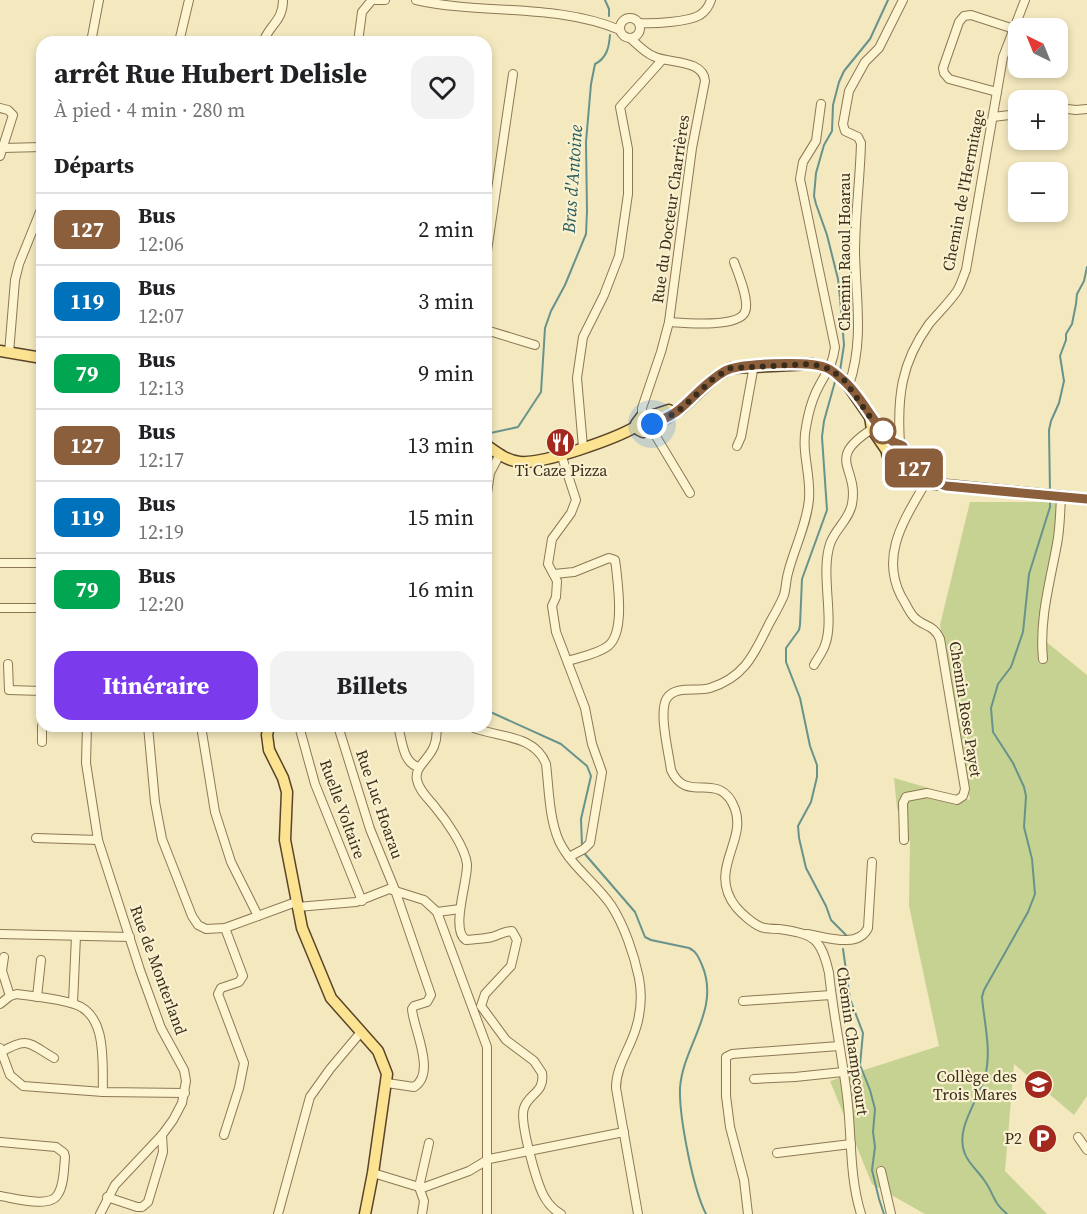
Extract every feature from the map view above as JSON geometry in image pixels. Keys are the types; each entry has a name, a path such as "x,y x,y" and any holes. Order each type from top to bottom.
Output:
{"main road":[{"path":"5,352 36,357"},
{"path":"492,449 512,460 530,462 608,441 645,424 686,403 714,378 731,368 754,365 812,364 832,371 847,383 913,477 946,486 1087,499"},
{"path":"870,417 872,429 896,451"},
{"path":"268,732 269,750 283,778 287,792 285,840 302,928 331,998 378,1051 387,1074 373,1173 364,1214"}],"street":[{"path":"92,36 99,0"},
{"path":"180,36 189,0"},
{"path":"265,36 283,11 283,0"},
{"path":"359,36 362,12 374,0 385,0"},
{"path":"416,0 445,5 575,16 621,27"},
{"path":"621,27 623,34 636,31 649,24 698,16 706,10 711,0"},
{"name":"Chemin Raoul Hoarau","path":"847,383 856,365 859,324 855,252 861,143 858,137 845,131 843,124 849,91 865,62 879,48 903,0"},
{"name":"Chemin de l'Hermitage","path":"1018,18 1024,0"},
{"path":"997,92 950,80 943,68 959,22 964,16 971,15 1008,27"},
{"path":"621,27 628,18 634,19 636,31"},
{"name":"Rue du Docteur Charrières","path":"636,31 639,46 651,55 662,60 697,67 705,76 692,148 669,322 642,408 645,424"},
{"name":"Chemin de l'Hermitage","path":"896,451 901,383 905,367 911,352 929,325 957,291 966,270 1003,57 1008,44"},
{"path":"583,447 577,378 583,337 604,295 619,256 628,194 628,149 620,107 662,60"},
{"path":"492,217 513,74"},
{"path":"821,104 816,141 803,162 800,179 835,347 832,371 816,392 808,415 804,438 809,500 784,595 752,658 746,666 723,682 708,688 673,693 667,698 663,711 671,770 675,777 682,784 691,788 723,790 736,812 737,828 724,871 726,886 736,907 761,927 854,940 868,928 872,862"},
{"path":"0,108 8,110 13,115 2,152 36,148"},
{"path":"1068,109 1087,109"},
{"path":"993,117 1008,115"},
{"path":"5,352 15,280 36,222"},
{"path":"669,322 705,325 735,319 744,314 746,310 744,289 734,262"},
{"path":"492,332 535,345"},
{"path":"737,446 741,437 754,365"},
{"path":"645,424 690,493"},
{"path":"814,665 826,645 828,630 826,575 830,545 837,530 849,515 853,502 847,452 855,440 872,429"},
{"path":"561,453 576,500 571,513 552,539 548,564 558,587 552,606 553,617 585,708 592,744 602,772 590,843 569,857"},
{"path":"492,469 500,454"},
{"name":"Chemin Rose Payet","path":"904,840 903,803 906,797 927,793 957,800 963,796 965,789 940,639 932,627 913,616 898,591 893,571 897,536 929,480"},
{"path":"1043,659 1041,641 1044,611 1058,540 1059,497"},
{"path":"554,574 574,572 609,558 615,560 619,613 615,638 604,648 568,661"},
{"path":"0,563 36,563"},
{"path":"0,608 36,608"},
{"path":"9,664 9,690 36,691"},
{"path":"42,732 42,742"},
{"name":"Rue de Monterland","path":"87,732 86,763 98,840 161,1028 184,1070 185,1093"},
{"path":"148,732 154,802 159,828 195,922 206,929 225,928 297,905 362,901 384,891 395,890 424,900 437,912 487,1047 488,1214"},
{"path":"202,732 215,812 231,862 258,916"},
{"name":"Ruelle Voltaire","path":"301,732 315,784 362,901"},
{"name":"Rue Luc Hoarau","path":"341,732 370,829 395,890 431,995 427,1002 414,1006 412,1010 424,1062 419,1082 414,1086 387,1083"},
{"path":"400,732 408,761 413,766 419,767"},
{"path":"437,732 433,751 419,767 416,777 420,788 448,825 464,853 467,864 459,931 463,938 466,940 493,937 508,930 514,933 517,940 511,966 484,994 481,1006 506,1040 534,1061 542,1073 541,1088 528,1101 523,1111 534,1170 544,1197 552,1209 561,1214"},
{"path":"490,732 531,744 543,756 553,822 559,840 569,857 611,905 624,930 639,977 640,1000 636,1028 616,1078 617,1100 638,1214"},
{"path":"36,838 98,840"},
{"path":"437,912 460,909"},
{"path":"224,1135 244,1066 218,994 221,988 239,982 243,976 225,928"},
{"path":"0,934 130,937"},
{"name":"Chemin Champcourt","path":"807,934 822,949 829,973 847,1095 855,1190 861,1214"},
{"path":"73,1003 76,936"},
{"path":"4,957 2,971 10,996"},
{"path":"37,997 41,960"},
{"path":"0,1004 10,996 17,994 73,1003 87,1010 97,1028 101,1051 103,1092"},
{"path":"743,1001 831,995"},
{"path":"278,1214 310,1097 330,1069 362,1032"},
{"path":"54,1058 24,1042 1,1050 13,1079 23,1086 103,1092 185,1093 179,1111 162,1135 115,1185 100,1214"},
{"path":"748,1214 744,1180 730,1126 726,1096 726,1057 738,1053 839,1046"},
{"path":"754,1079 843,1072"},
{"path":"373,1173 419,1187 469,1171 489,1159 624,1132"},
{"path":"107,1197 137,1207 142,1207 148,1202 163,1152 162,1135"},
{"path":"1078,1137 1087,1150"},
{"path":"0,1142 56,1147 64,1153 65,1157 60,1189 54,1200 48,1202 0,1196"},
{"path":"422,1214 424,1201 419,1187 429,1143"},
{"path":"777,1153 851,1144"},
{"path":"881,1171 891,1214"}],"green space":[{"path":"970,502 1061,502 1044,640 1087,675 1087,1096 1074,1115 1014,1064 1005,1171 1047,1214 925,1214 872,1184 830,1081 939,1046 909,906 910,842 897,808 894,778 970,800 940,625"}],"waterway":[{"name":"Bras d'Antoine","path":"605,0 609,16"},
{"path":"840,371 844,345 838,279 814,196 816,173 824,145 832,131 833,105 839,82 844,71 870,39 888,0"},
{"name":"Bras d'Antoine","path":"492,433 518,427 541,392 545,328 586,234 586,142 591,84 595,64 607,52 610,35"},
{"path":"1050,492 1049,430 1064,381 1060,356 1066,334 1072,324 1077,294 1084,281 1087,267"},
{"path":"836,378 822,437 827,510 802,579 800,625 786,648 786,662 800,698 810,746 817,765 817,777 811,802 798,826 799,838 806,868 831,920 847,936"},
{"path":"1007,1214 998,1205 987,1185 967,1158 962,1144 965,1125 982,1085 987,1066 988,1047 982,997 984,990 1028,912 1035,894 1032,859 1024,827 1026,796 1024,787 1013,763 993,732 991,708 998,684 1011,667 1023,632 1029,574 1050,507 1050,498"},
{"name":"Bras d'Antoine","path":"492,713 561,744 587,766 591,776 581,819 582,846"},
{"name":"Bras d'Antoine","path":"584,853 635,912 645,937 689,948 702,965 707,981 707,997 683,1072 680,1101 696,1188 706,1214"},
{"path":"843,949 850,999 863,1033 860,1065 875,1109 873,1132 875,1147 872,1170 884,1214"}],"bus line":[{"name":"127","path":"652,424 682,408 704,386 731,368 812,364 830,369 845,381 870,417 894,443 903,446 905,451 903,457 906,461 933,482 946,486 1087,499"}],"place":[{"name":"Ti Caze Pizza","path":"561,442"},
{"name":"Collège des Trois Mares","path":"1038,1085"},
{"name":"P2","path":"1043,1138"}],"route":[{"path":"652,424 682,408 704,386 731,368 812,364 830,369 845,381 870,417 887,436 883,431"}]}
